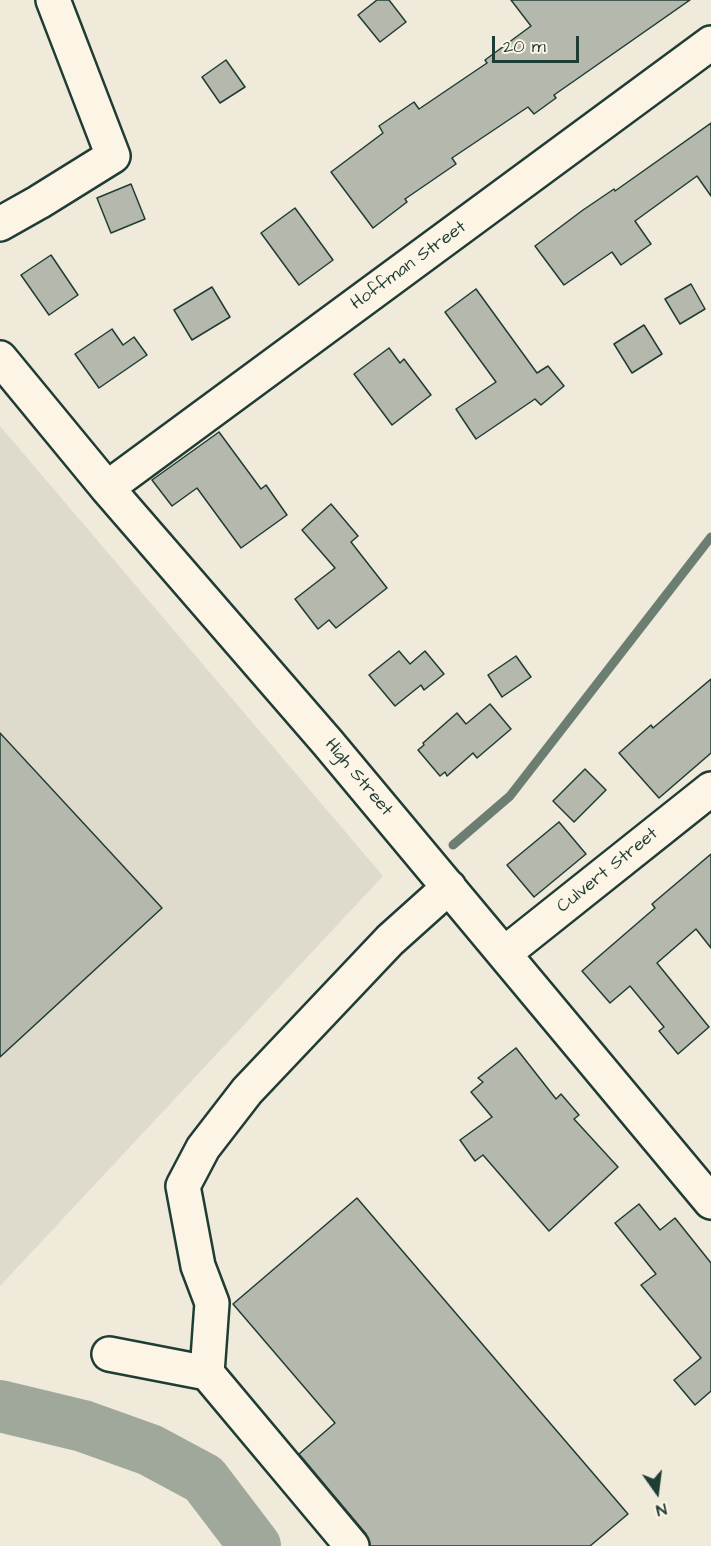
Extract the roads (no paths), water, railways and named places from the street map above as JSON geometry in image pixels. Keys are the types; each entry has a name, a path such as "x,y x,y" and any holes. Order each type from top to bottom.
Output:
{"street":[{"path":"0,224 113,156 53,0"},
{"name":"Hoffman Street","path":"107,488 711,43"},
{"name":"High Street","path":"0,358 107,488 328,742 711,1202"},
{"name":"Culvert Street","path":"505,953 711,789"},
{"path":"207,1373 212,1303 198,1266 183,1186 203,1148 247,1091 390,940 449,887"},
{"path":"109,1354 207,1373 352,1546"}],"waterway":[{"path":"453,845 510,796 711,537"},
{"path":"0,1406 83,1426 150,1450 204,1479 255,1546"}]}
